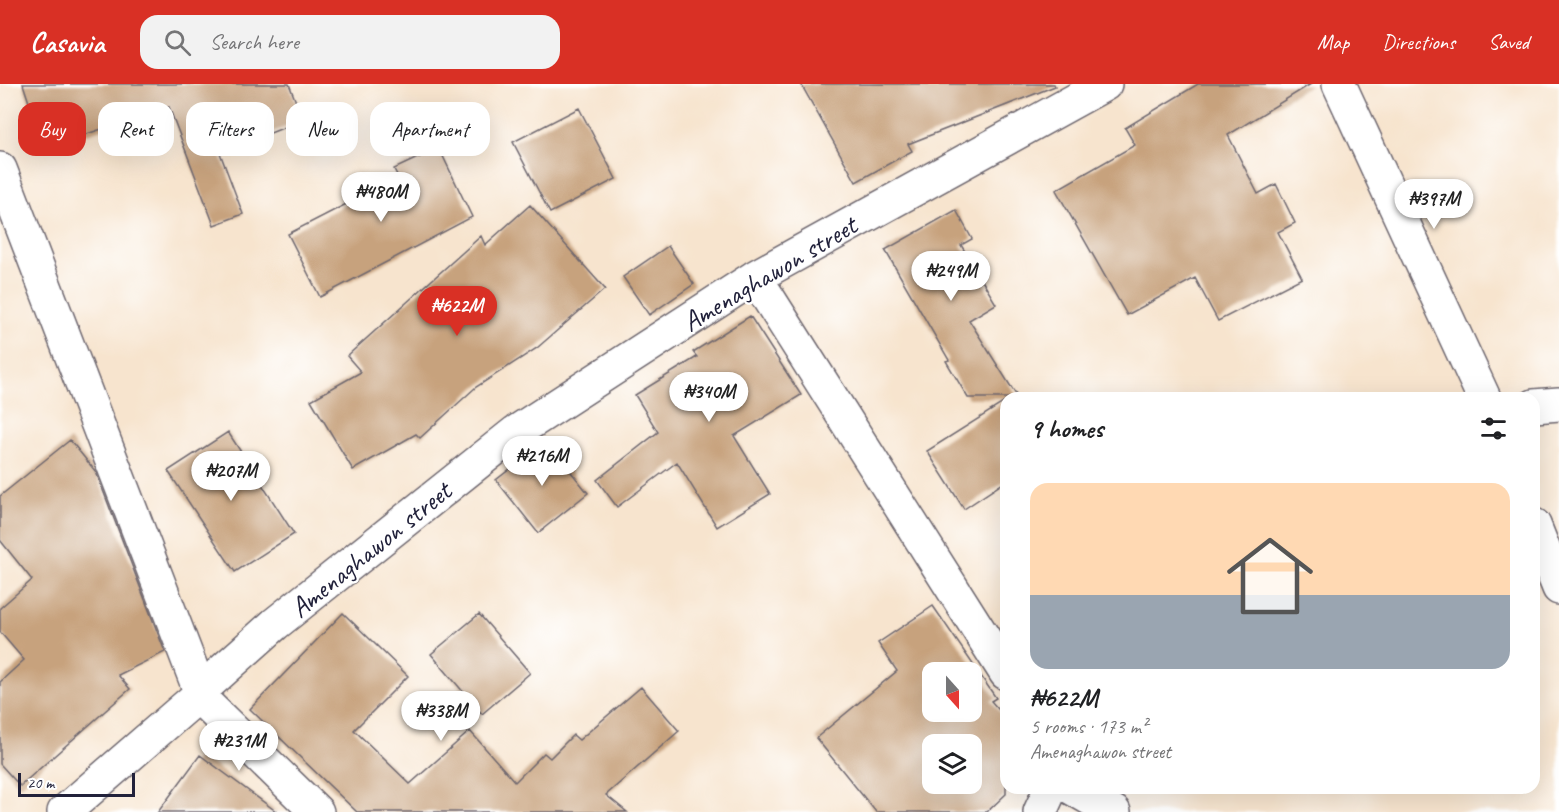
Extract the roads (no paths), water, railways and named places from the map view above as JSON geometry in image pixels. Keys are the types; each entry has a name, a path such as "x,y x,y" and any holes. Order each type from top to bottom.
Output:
{"street":[{"name":"Amenaghawon street","path":"64,812 275,624 516,432 755,277 1105,84"},
{"path":"1339,84 1481,392"},
{"path":"0,169 199,693 316,812"},
{"path":"755,277 1000,664"},
{"path":"1540,406 1559,404"},
{"path":"1540,540 1559,588"},
{"path":"1040,812 1048,794"},
{"path":"1082,794 1114,812"}]}
